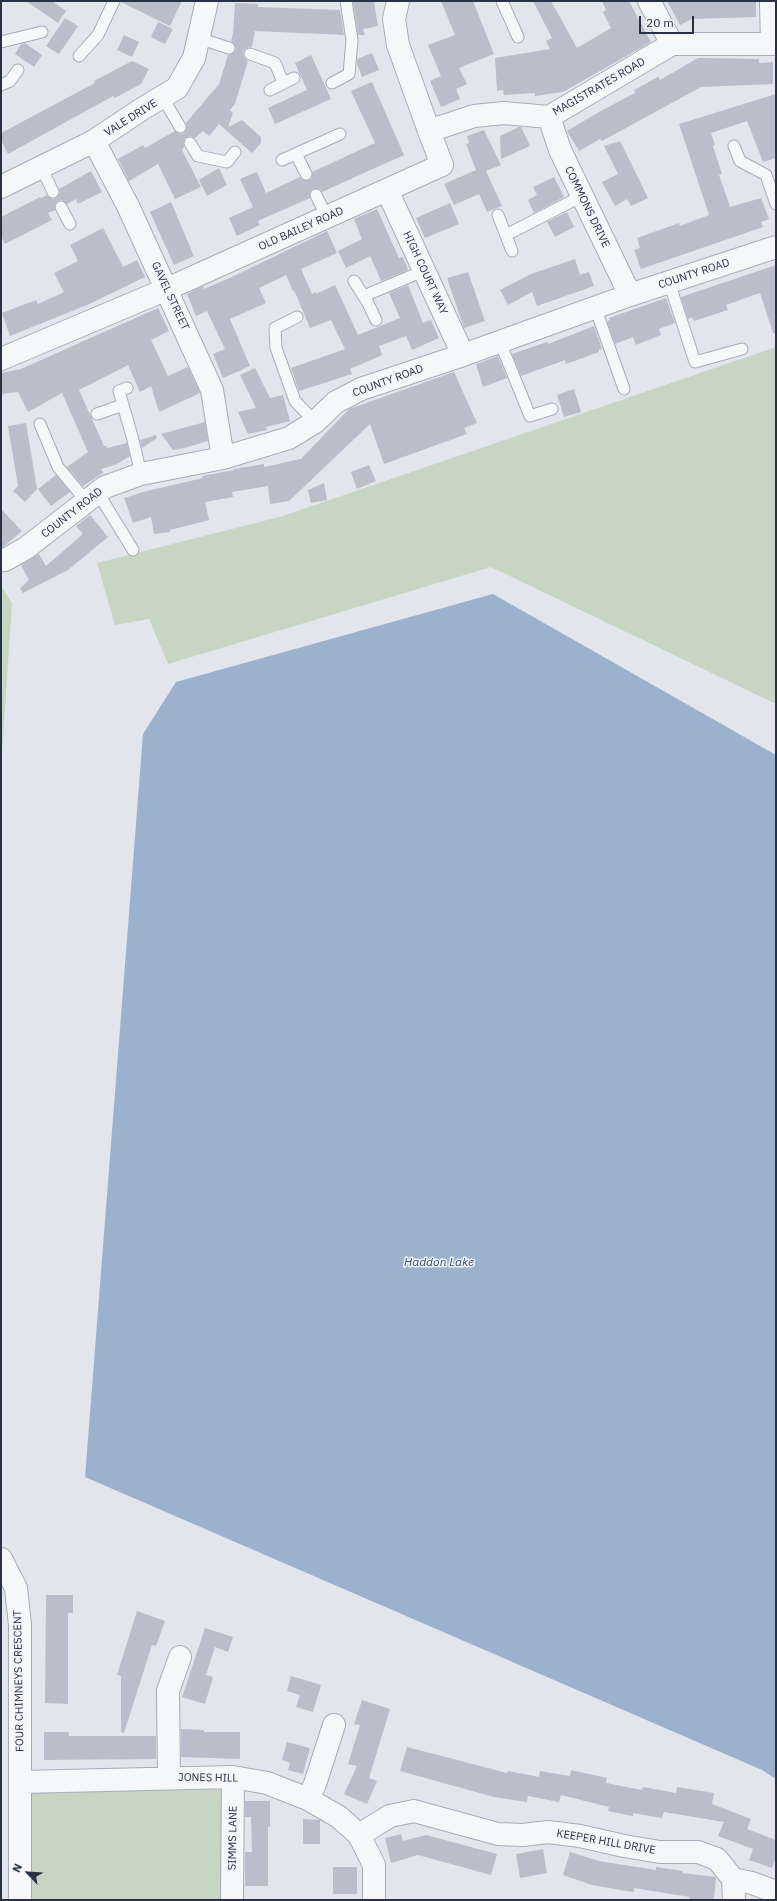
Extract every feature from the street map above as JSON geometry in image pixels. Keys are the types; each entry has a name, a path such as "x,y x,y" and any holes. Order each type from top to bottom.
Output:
{"street":[{"name":"VALE DRIVE","path":"3,182 41,167 94,141 177,88 187,73 194,58 207,1"},
{"name":"OLD BAILEY ROAD","path":"1,359 167,289 442,165 428,131 398,45 394,19 398,1"},
{"path":"649,1 672,44 774,44 771,2"},
{"name":"MAGISTRATES ROAD","path":"428,131 474,116 504,113 549,117 672,44"},
{"name":"COMMONS DRIVE","path":"549,117 560,150 630,295"},
{"name":"GAVEL STREET","path":"94,141 128,206 212,390 223,458"},
{"name":"HIGH COURT WAY","path":"387,190 463,355"},
{"name":"COUNTY ROAD","path":"1,560 5,560 26,548 105,487 141,474 223,458 289,438 315,422 336,402 361,389 463,355 630,295 776,247"},
{"name":"FOUR CHIMNEYS CRESCENT","path":"1,1559 16,1588 20,1625 20,1900"},
{"path":"169,1777 168,1691 180,1657"},
{"path":"308,1798 315,1784 334,1725"},
{"name":"JONES HILL","path":"21,1782 169,1777 234,1777 267,1783 308,1798 339,1817 359,1835 374,1865 374,1900"},
{"name":"SIMMS LANE","path":"232,1900 234,1777"},
{"name":"KEEPER HILL DRIVE","path":"359,1835 390,1816 414,1811 498,1834 523,1835 548,1832 580,1836 660,1852 698,1852 717,1859 734,1890"},
{"path":"734,1890 752,1883 776,1892"}],"lane":[{"path":"79,56 98,35 114,1"},
{"path":"332,83 350,74 352,40 346,1"},
{"path":"502,1 518,37"},
{"path":"1,42 42,32"},
{"path":"198,38 230,48"},
{"path":"250,54 275,63 283,82"},
{"path":"1,86 10,81 18,70"},
{"path":"270,90 283,82 294,78"},
{"path":"163,98 180,127"},
{"path":"282,160 340,134"},
{"path":"190,143 198,156 227,162 235,152"},
{"path":"734,146 740,161 766,175 776,204"},
{"path":"296,154 306,174"},
{"path":"41,167 53,192"},
{"path":"316,195 327,217"},
{"path":"506,235 582,196"},
{"path":"61,207 70,224"},
{"path":"498,215 512,251"},
{"path":"364,296 423,270"},
{"path":"354,281 368,303 376,320"},
{"path":"668,282 695,362 742,349"},
{"path":"595,307 624,389"},
{"path":"297,318 275,328 276,348 295,401 315,422"},
{"path":"500,342 530,416 552,409"},
{"path":"127,388 119,390 141,474"},
{"path":"97,414 123,405"},
{"path":"40,424 58,467 92,497 133,550"}],"green space":[{"path":"776,347 776,704 491,567 168,664 149,619 115,625 97,563 283,516"},
{"path":"1,586 12,603 1,769"},
{"path":"31,1787 227,1790 226,1900 32,1900"}],"water":[{"name":"Haddon Lake","path":"493,594 776,755 776,1779 762,1770 85,1477 143,734 176,682"}],"building":[{"path":"26,1 52,1 66,11 58,23"},
{"path":"121,1 182,1 170,26"},
{"path":"353,1 374,1 378,26 363,29 365,35 358,35"},
{"path":"441,1 473,1 494,54 459,68 467,84 456,89 460,99 441,107 430,81 441,76 428,45 455,35"},
{"path":"533,1 551,1 577,48 611,28 603,12 606,10 602,1 629,1 651,42 563,92 535,96 535,93 504,95 503,90 497,91 495,58 550,49 546,41 552,38"},
{"path":"667,1 756,1 756,17 692,19 680,25"},
{"path":"235,3 258,4 258,7 340,10 344,35 255,31 252,47 246,48 243,52 244,58 248,61 235,104 230,110 233,113 228,127 242,120 261,137 261,143 252,153 219,124 209,136 203,131 195,138 189,136 184,140 184,147 182,150 201,187 175,199 158,164 129,181 118,159 143,145 145,148 175,131 180,134 184,133 187,127 186,123 219,84 228,55 236,50 231,41"},
{"path":"65,18 78,26 59,54 46,46"},
{"path":"158,22 173,29 165,44 151,37"},
{"path":"124,35 139,42 132,57 117,50"},
{"path":"25,43 42,55 34,67 15,54 21,44"},
{"path":"372,53 379,70 362,77 357,64 357,59"},
{"path":"311,55 331,99 275,124 268,108 307,90 295,63"},
{"path":"698,58 759,59 759,63 773,62 773,84 701,87 602,141 600,139 579,151 567,131 635,93 634,90 658,77 660,80"},
{"path":"132,61 149,69 141,84 115,98 113,96 8,154 1,140 1,133 95,83 94,81"},
{"path":"372,82 404,155 322,192 320,189 313,189 310,192 310,198 258,221 260,225 237,236 229,218 253,207 240,179 257,172 266,193 300,177 302,180 309,180 312,178 312,172 375,143 351,91"},
{"path":"776,94 776,158 763,162 747,121 711,133 715,145 713,146 722,174 719,175 730,207 761,198 769,219 761,222 763,227 641,269 634,250 640,248 637,238 679,223 680,226 709,215 679,124"},
{"path":"521,127 530,146 501,159 500,136"},
{"path":"484,130 501,165 486,171 502,206 487,212 479,194 454,205 444,184 476,170 466,144 469,143 467,136"},
{"path":"620,141 648,198 631,206 627,199 615,206 602,182 618,174 604,146"},
{"path":"219,168 227,185 207,196 199,180"},
{"path":"91,171 102,192 78,204 76,199 67,204 62,200 57,201 55,204 55,210 48,213 52,220 5,244 1,236 1,217 40,197 41,198 47,195 52,199 56,198 60,193 59,189"},
{"path":"554,177 564,197 534,213 528,200 537,195 533,187"},
{"path":"171,202 194,256 174,265 150,212"},
{"path":"450,203 459,224 425,238 416,218"},
{"path":"377,209 399,258 403,257 408,270 381,281 370,256 346,268 338,251 362,239 354,219"},
{"path":"567,212 574,227 555,237 547,222"},
{"path":"103,228 123,267 137,260 145,277 87,305 10,336 2,313 36,300 38,304 64,292 54,273 78,261 70,245"},
{"path":"327,231 337,253 301,269 312,294 316,292 316,294 335,285 358,335 400,318 389,293 408,285 423,323 431,320 439,338 412,350 406,336 379,346 382,355 350,369 352,374 299,391 291,368 345,349 331,320 310,328 286,275 259,288 266,303 230,319 250,366 223,378 213,354 225,349 207,311 196,316 187,294 203,286 204,289 236,275"},
{"path":"575,259 580,275 589,272 594,286 537,306 532,292 508,305 500,290 531,274"},
{"path":"776,265 776,333 773,333 760,293 726,305 728,310 694,321 692,317 688,319 681,297"},
{"path":"468,272 485,321 464,328 447,278"},
{"path":"666,298 675,323 659,329 661,335 636,345 633,337 615,344 607,321 610,320 609,318"},
{"path":"158,308 169,331 151,340 168,376 188,367 200,393 159,412 151,386 140,392 128,365 79,390 104,446 107,448 127,443 130,456 117,464 101,469 103,473 83,486 67,467 88,452 62,393 28,412 18,392 1,394 1,373 21,369"},
{"path":"594,326 602,349 599,350 599,352 566,364 565,360 521,376 512,354 547,342 548,344"},
{"path":"498,356 507,378 483,387 476,364"},
{"path":"255,368 270,398 283,395 290,421 266,427 267,430 248,434 238,412 256,408 240,375"},
{"path":"454,372 477,423 464,428 467,434 384,464 370,424 289,501 270,504 268,486 232,492 233,497 205,502 209,520 170,530 170,532 154,534 151,517 133,523 124,498 203,478 202,476 264,464 264,467 301,459 349,409"},
{"path":"574,389 581,412 564,417 557,395"},
{"path":"205,422 208,441 184,448 173,450 161,434"},
{"path":"26,423 37,489 25,502 13,491 18,486 8,426"},
{"path":"156,435 157,438 142,448 140,440"},
{"path":"369,465 376,481 357,489 351,472"},
{"path":"56,475 70,492 51,506 38,489"},
{"path":"324,483 327,500 311,503 308,490"},
{"path":"1,509 22,531 2,548 1,548"},
{"path":"90,515 108,537 68,570 23,593 20,588 29,580 21,565 39,554 46,566 83,534 76,526"},
{"path":"46,1595 73,1595 73,1613 68,1613 68,1704 45,1703"},
{"path":"137,1611 165,1621 156,1646 152,1645 124,1733 121,1732 121,1676 117,1675"},
{"path":"205,1628 233,1637 228,1652 215,1647 206,1675 213,1677 205,1704 182,1697"},
{"path":"291,1676 321,1685 313,1712 296,1707 300,1695 287,1691"},
{"path":"362,1700 390,1709 369,1778 377,1781 367,1804 344,1794 357,1766 348,1764 360,1725 354,1724"},
{"path":"181,1729 204,1730 204,1732 240,1732 240,1759 181,1757"},
{"path":"44,1732 69,1732 69,1736 156,1736 156,1759 44,1760"},
{"path":"287,1742 310,1748 303,1774 288,1770 290,1763 282,1760"},
{"path":"407,1747 507,1773 508,1771 539,1777 540,1771 570,1776 571,1770 607,1778 606,1783 642,1790 643,1787 676,1793 677,1787 714,1793 712,1804 751,1819 747,1829 776,1840 776,1858 772,1868 749,1860 753,1849 718,1836 724,1822 664,1812 662,1818 633,1813 633,1816 608,1811 609,1807 561,1795 559,1802 528,1796 527,1802 494,1797 400,1771"},
{"path":"245,1801 270,1801 270,1827 268,1827 268,1886 245,1886 245,1852 252,1852 251,1817 245,1817"},
{"path":"303,1819 320,1820 320,1844 303,1844"},
{"path":"401,1834 403,1841 426,1835 497,1854 491,1875 418,1855 391,1863 385,1838"},
{"path":"543,1849 547,1873 520,1878 516,1854"},
{"path":"570,1852 599,1861 656,1870 656,1867 682,1871 682,1873 716,1877 714,1900 689,1900 690,1897 634,1888 634,1892 592,1885 563,1875"},
{"path":"333,1867 357,1867 357,1894 333,1894"}]}
